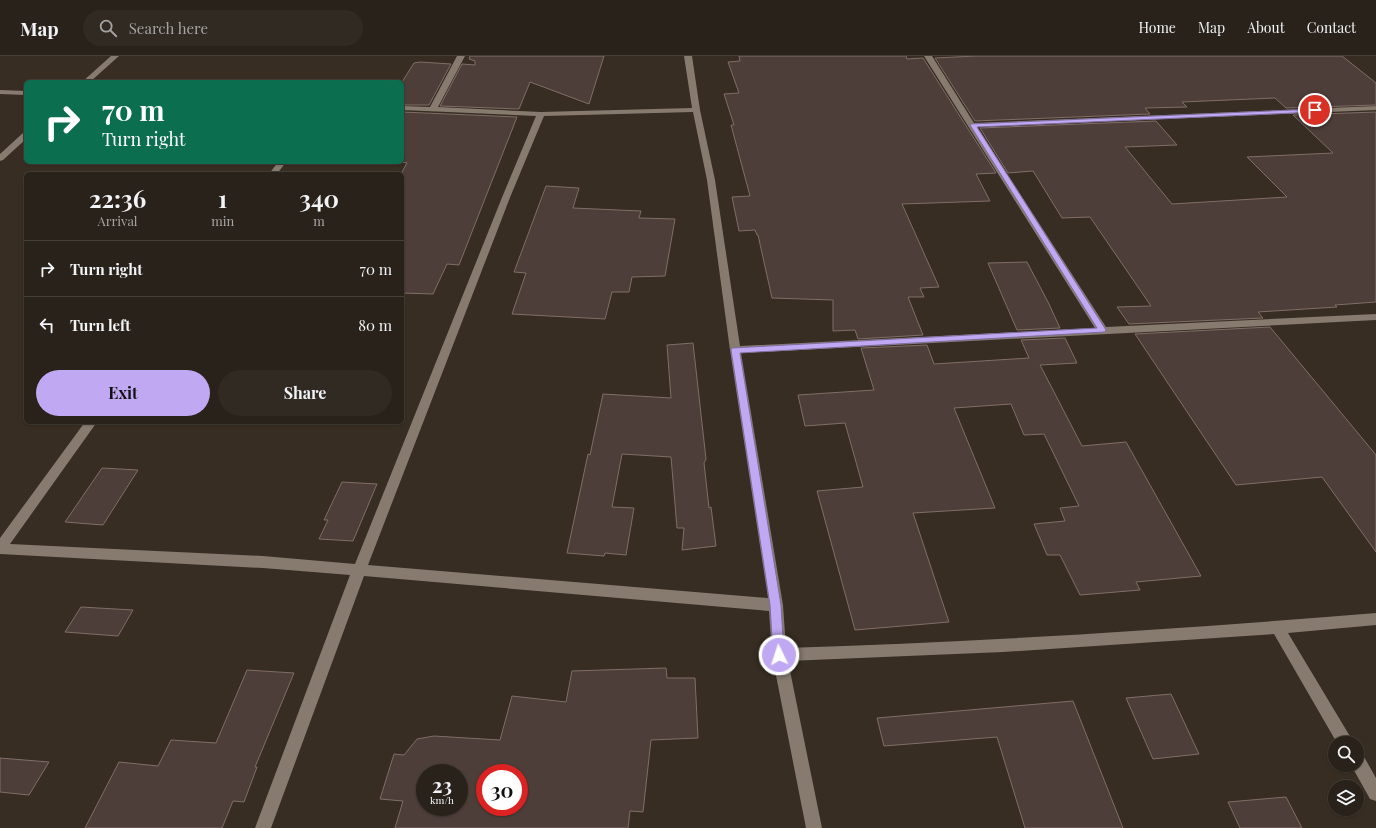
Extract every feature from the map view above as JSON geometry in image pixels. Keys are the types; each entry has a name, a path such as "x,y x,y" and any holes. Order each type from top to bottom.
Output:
{"street":[{"path":"88,80 116,56"},
{"path":"433,109 461,56"},
{"path":"688,56 696,110 711,180 735,350 776,605 779,655 814,828"},
{"path":"928,56 1102,330"},
{"path":"0,92 24,92"},
{"path":"404,108 542,114 696,110"},
{"path":"973,125 1376,108"},
{"path":"263,828 359,570 507,195 542,114"},
{"path":"0,158 24,137"},
{"path":"735,350 1376,317"},
{"path":"0,548 90,424"},
{"path":"0,548 264,562 776,605"},
{"path":"779,655 916,652 1086,642 1278,628 1376,619"},
{"path":"1278,628 1342,736"},
{"path":"1364,772 1376,793"}],"building":[{"path":"470,56 604,56 589,104 530,82 519,109 440,106 462,64 475,65 475,61 469,59"},
{"path":"739,56 906,56 907,59 923,58 996,173 976,174 990,201 902,204 939,287 920,288 924,297 908,297 923,335 858,339 855,330 833,331 833,300 772,298 758,235 755,230 739,231 732,197 750,196 731,125 734,125 724,94 739,93 728,62 740,61"},
{"path":"976,56 1342,56 1376,83 1376,105 1286,108 1275,98 1182,102 1187,107 1145,108 1150,114 975,121 935,58"},
{"path":"414,63 451,64 429,105 404,105 403,80"},
{"path":"404,112 517,117 459,265 447,264 433,294 404,293 404,172 402,172 407,163 404,162"},
{"path":"1376,112 1376,302 1335,305 1337,307 1258,312 1263,318 1129,324 1117,307 1151,306 1090,217 1062,218 1033,171 1008,173 980,128 1156,121 1177,145 1125,147 1172,204 1287,197 1247,157 1333,153 1293,115"},
{"path":"546,186 579,188 573,208 641,211 639,218 675,219 665,276 632,277 629,292 612,292 605,319 512,314 526,273 514,272"},
{"path":"1027,262 1060,328 1017,330 988,263"},
{"path":"1270,327 1376,455 1376,552 1322,477 1236,485 1135,334"},
{"path":"1065,338 1077,363 1040,365 1082,446 1126,442 1201,576 1136,582 1140,590 1080,595 1060,555 1047,555 1034,524 1065,521 1060,508 1079,506 1044,434 1024,435 1011,404 954,408 995,508 913,513 949,622 855,630 817,491 863,487 845,423 805,426 798,395 874,390 861,348 927,345 934,364 1029,358 1021,340"},
{"path":"693,343 706,459 704,463 709,508 711,507 716,546 682,550 684,528 677,528 671,457 622,454 612,507 634,508 626,555 605,553 604,556 567,553 588,454 590,455 603,394 671,398 667,345"},
{"path":"102,468 138,470 103,525 65,522"},
{"path":"342,482 377,484 353,541 319,539 328,520 324,520"},
{"path":"81,607 133,610 118,636 65,632"},
{"path":"666,668 667,678 695,678 698,738 651,740 643,812 630,811 628,828 395,828 403,801 380,799 394,754 404,755 417,739 434,736 500,740 512,696 566,702 572,671"},
{"path":"247,670 294,673 255,767 257,767 244,802 233,801 222,828 85,828 119,762 158,766 171,740 216,743"},
{"path":"1171,694 1199,754 1153,759 1126,698"},
{"path":"1073,701 1123,828 1025,828 997,737 884,746 877,718"},
{"path":"0,758 49,762 29,795 0,792"},
{"path":"1286,797 1302,828 1240,828 1228,802"}],"route":[{"path":"779,655 776,605 735,350 1102,330 998,167 973,125 1315,110"}]}
